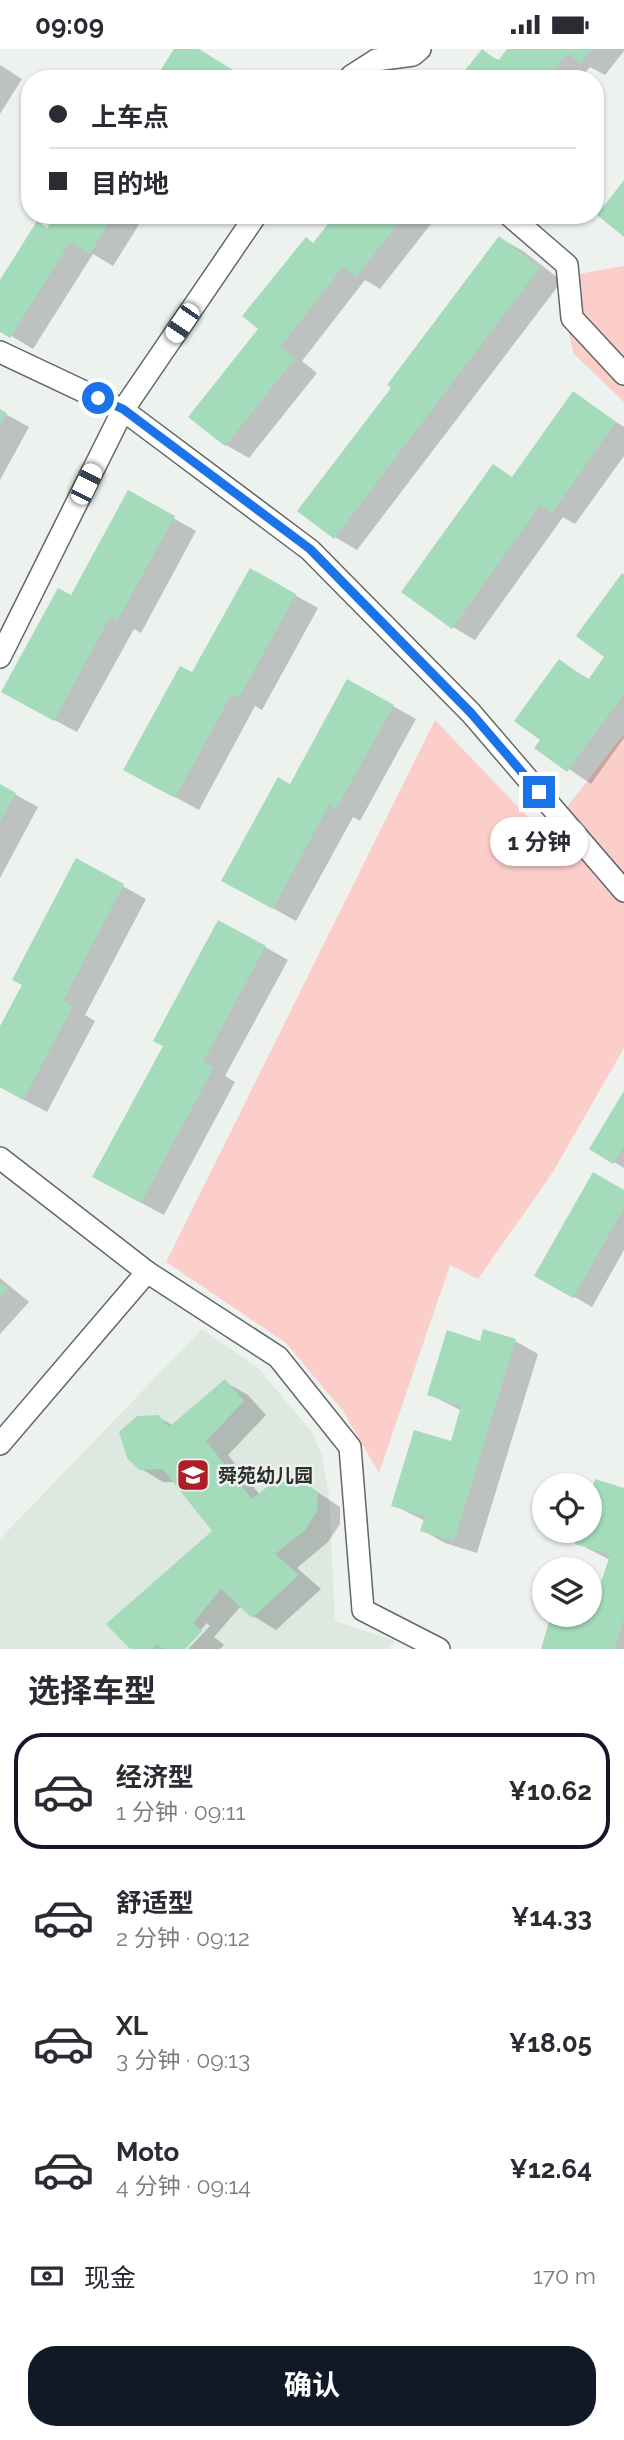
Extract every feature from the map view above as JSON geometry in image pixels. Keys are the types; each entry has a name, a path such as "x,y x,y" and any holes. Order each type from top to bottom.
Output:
{"street":[{"path":"363,70 376,60 413,55 420,49"},
{"path":"0,657 123,409 250,224"},
{"path":"519,224 566,265 572,318 624,375"},
{"path":"0,352 123,409 310,549 471,713 624,891"},
{"path":"0,1158 147,1272 278,1357 349,1447 363,1610 439,1649"},
{"path":"0,1444 147,1272"}],"shaded area":[{"path":"624,266 624,402 574,354 555,278"},
{"path":"435,720 545,835 624,734 624,1048 553,1172 478,1279 450,1265 379,1473 343,1411 285,1342 166,1262"},
{"name":"舜苑幼儿园","path":"202,1329 258,1368 312,1432 322,1456 329,1495 335,1621 395,1641 388,1649 0,1649 0,1539"}],"building":[{"path":"174,49 199,49 233,70 161,70"},
{"path":"482,49 498,61 507,49 592,49 581,64 568,53 554,70 465,70"},
{"path":"624,180 624,237 604,221 604,206"},
{"path":"35,224 47,228 49,224 108,224 90,254 70,242 10,338 0,332 0,280"},
{"path":"328,224 398,224 356,277 343,267 280,347 295,359 225,446 188,417 258,329 242,316 306,237 313,243"},
{"path":"499,236 540,267 334,539 297,511 391,388 387,385"},
{"path":"573,391 616,422 552,513 540,505 452,629 401,592 493,464 512,477"},
{"path":"0,409 7,413 0,426"},
{"path":"128,490 175,516 117,621 110,617 54,721 1,692 58,588 71,595"},
{"path":"250,568 296,594 239,698 232,694 175,798 123,770 180,666 192,672"},
{"path":"622,573 624,694 567,772 534,748 540,740 514,721 559,659 588,680 604,657 576,636"},
{"path":"347,679 394,705 336,809 329,805 273,909 221,881 278,777 290,784"},
{"path":"0,784 16,793 0,822"},
{"path":"76,858 124,884 63,1001 73,1006 23,1100 0,1087 0,1026 22,985 12,980"},
{"path":"218,920 266,946 203,1062 214,1067 141,1203 92,1177 163,1046 153,1041"},
{"path":"624,1091 624,1146 613,1164 589,1149"},
{"path":"593,1172 624,1190 624,1208 573,1298 534,1276"},
{"path":"0,1282 8,1288 0,1297"},
{"path":"483,1329 516,1339 454,1541 420,1531 425,1516 391,1506 414,1430 451,1441 461,1406 427,1395 447,1330 480,1341"},
{"path":"225,1379 244,1401 206,1441 252,1499 273,1482 304,1482 318,1492 317,1511 305,1530 275,1554 299,1575 252,1618 221,1589 193,1623 202,1631 185,1649 163,1649 157,1644 153,1649 130,1649 106,1624 212,1531 163,1469 139,1470 127,1458 119,1432 137,1416 158,1415 169,1427"},
{"path":"602,1481 624,1488 624,1618 615,1649 541,1649 547,1627 602,1627 602,1579 610,1555 575,1544 602,1543"}],"place":[{"name":"舜苑幼儿园","path":"193,1475"}],"route":[{"path":"98,398 123,409 310,549 471,713 539,792"}]}
